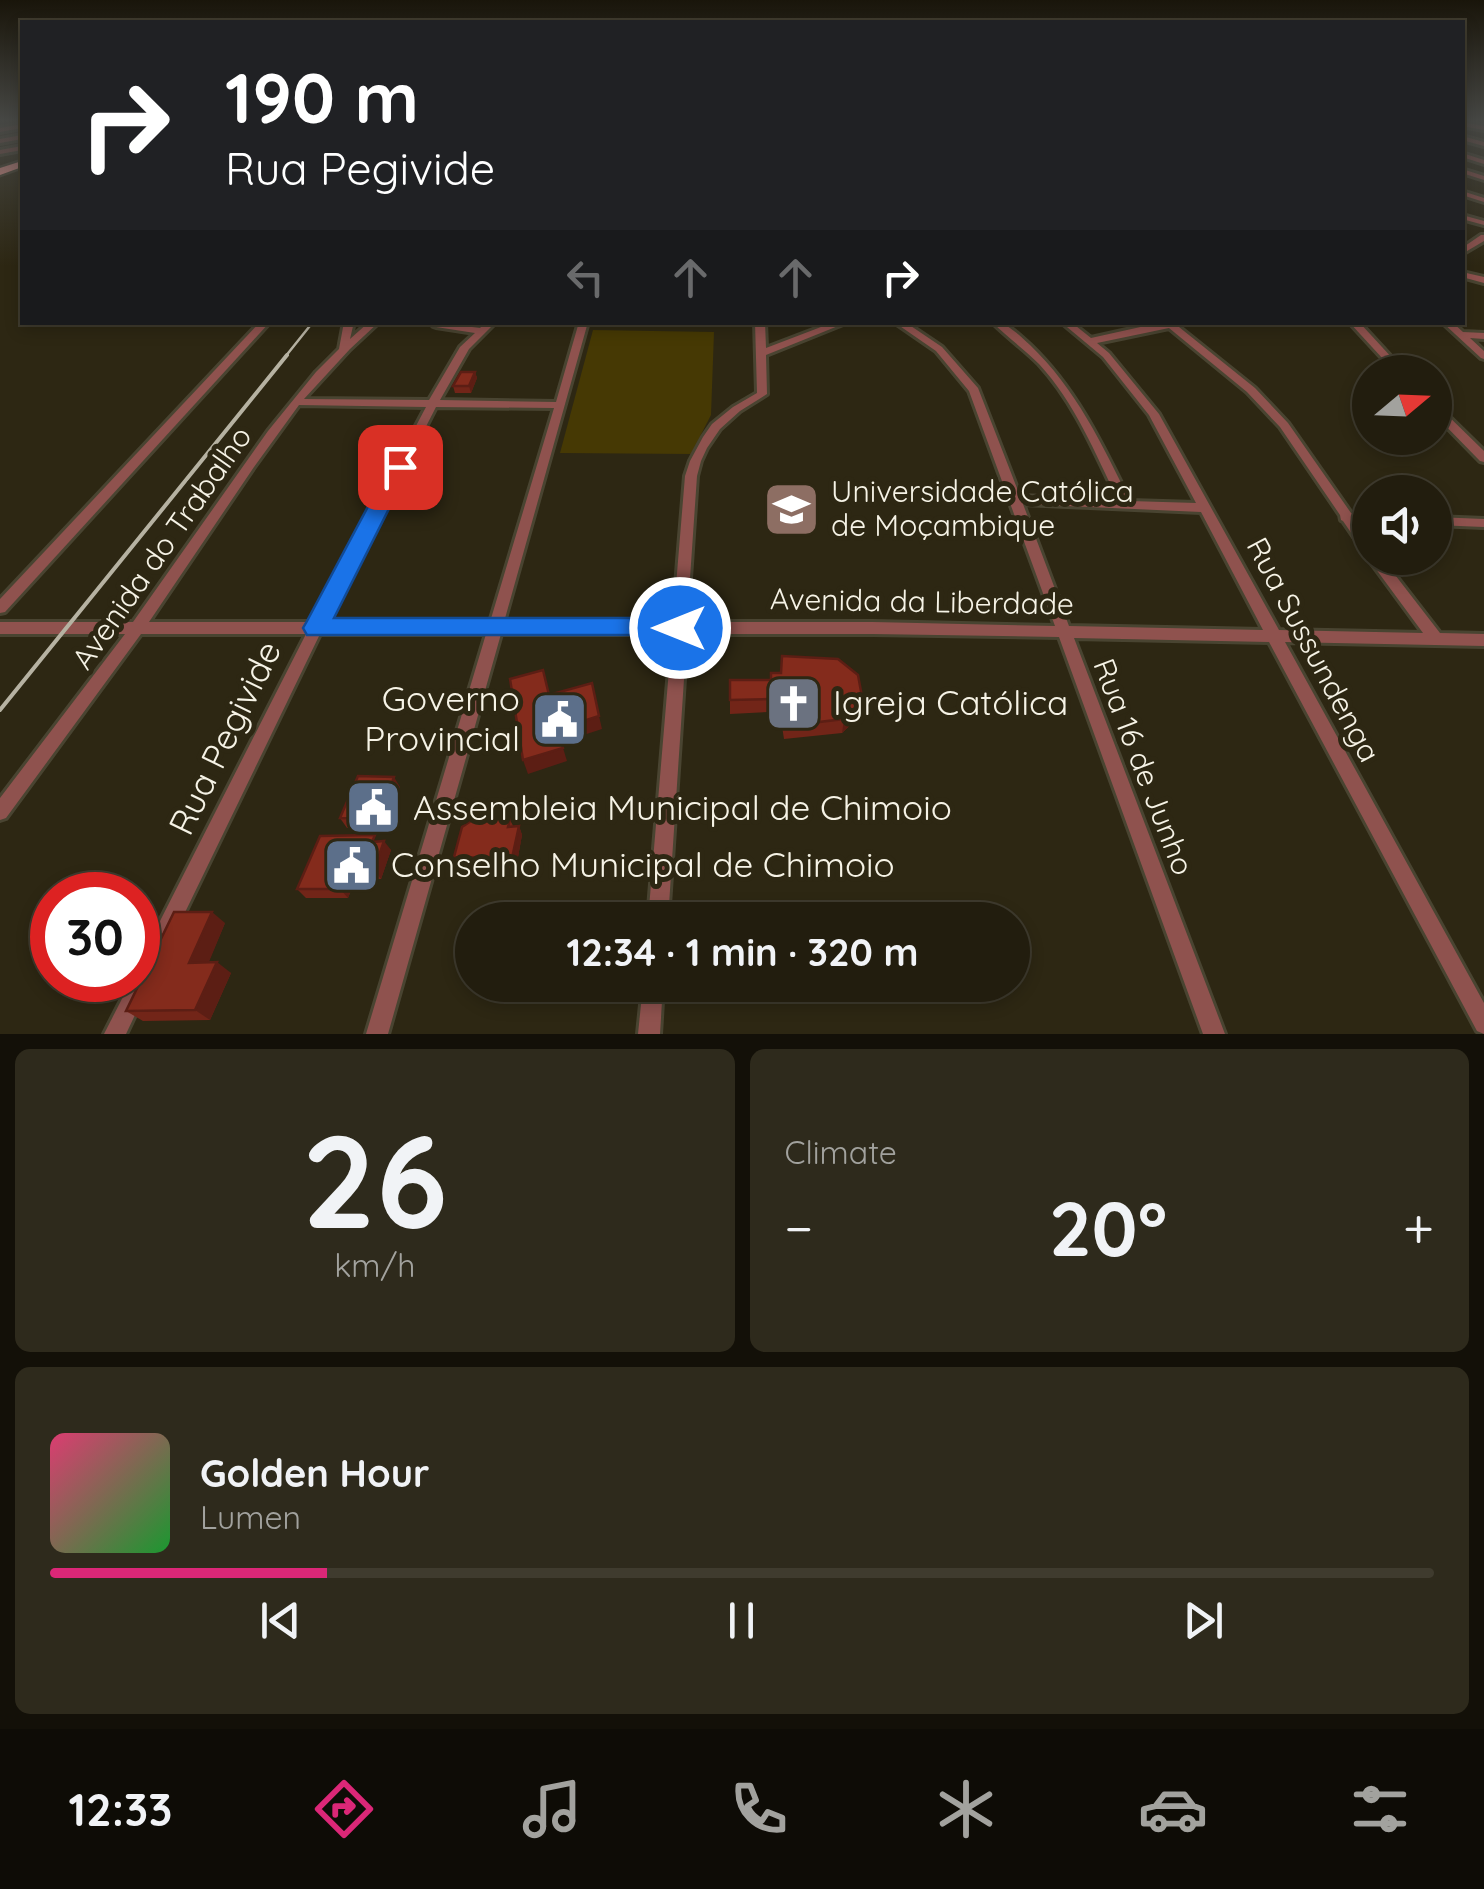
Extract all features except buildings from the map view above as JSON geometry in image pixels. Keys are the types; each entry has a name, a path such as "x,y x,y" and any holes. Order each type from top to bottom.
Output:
{"street":[{"path":"1479,247 1484,237"},
{"path":"0,608 34,567 263,325"},
{"path":"343,347 348,325"},
{"name":"Avenida do Trabalho","path":"0,812 138,628 296,402 343,347 371,325"},
{"path":"461,325 486,326"},
{"path":"377,1034 583,325"},
{"path":"659,902 691,476 696,456 722,418 762,394 760,325"},
{"path":"761,353 836,325"},
{"name":"Rua 16 de Junho","path":"912,325 974,390 1214,1034"},
{"path":"1000,325 1062,382 1125,503"},
{"name":"Rua Sussundenga","path":"1069,325 1091,341 1154,414 1484,1024"},
{"path":"1091,341 1164,325"},
{"path":"1170,325 1251,390 1284,425 1352,526"},
{"path":"1357,325 1384,355"},
{"path":"1449,325 1484,356"},
{"name":"Rua Pegivide","path":"160,944 316,628 433,403 465,347 486,326"},
{"path":"1460,335 1484,336"},
{"path":"296,402 560,405"},
{"path":"1452,426 1484,458"},
{"path":"1016,500 1206,508"},
{"path":"1345,517 1352,517"},
{"path":"1452,522 1484,523"},
{"path":"1389,575 1436,639"},
{"name":"Avenida da Liberdade","path":"0,628 680,628 1484,640"},
{"path":"115,1034 131,1002"},
{"path":"650,1034 652,1002"}],"shaded area":[{"path":"593,330 714,332 711,415 691,454 560,453"}],"railway":[{"path":"285,357 311,325"},
{"path":"0,710 287,355"}],"place":[{"name":"Universidade Católica de Moçambique","path":"792,509"},
{"name":"Igreja Católica","path":"794,703"},
{"name":"Governo Provincial","path":"559,719"},
{"name":"Assembleia Municipal de Chimoio","path":"374,808"},
{"name":"Conselho Municipal de Chimoio","path":"352,865"}],"route":[{"path":"400,467 316,628 680,628"}]}
